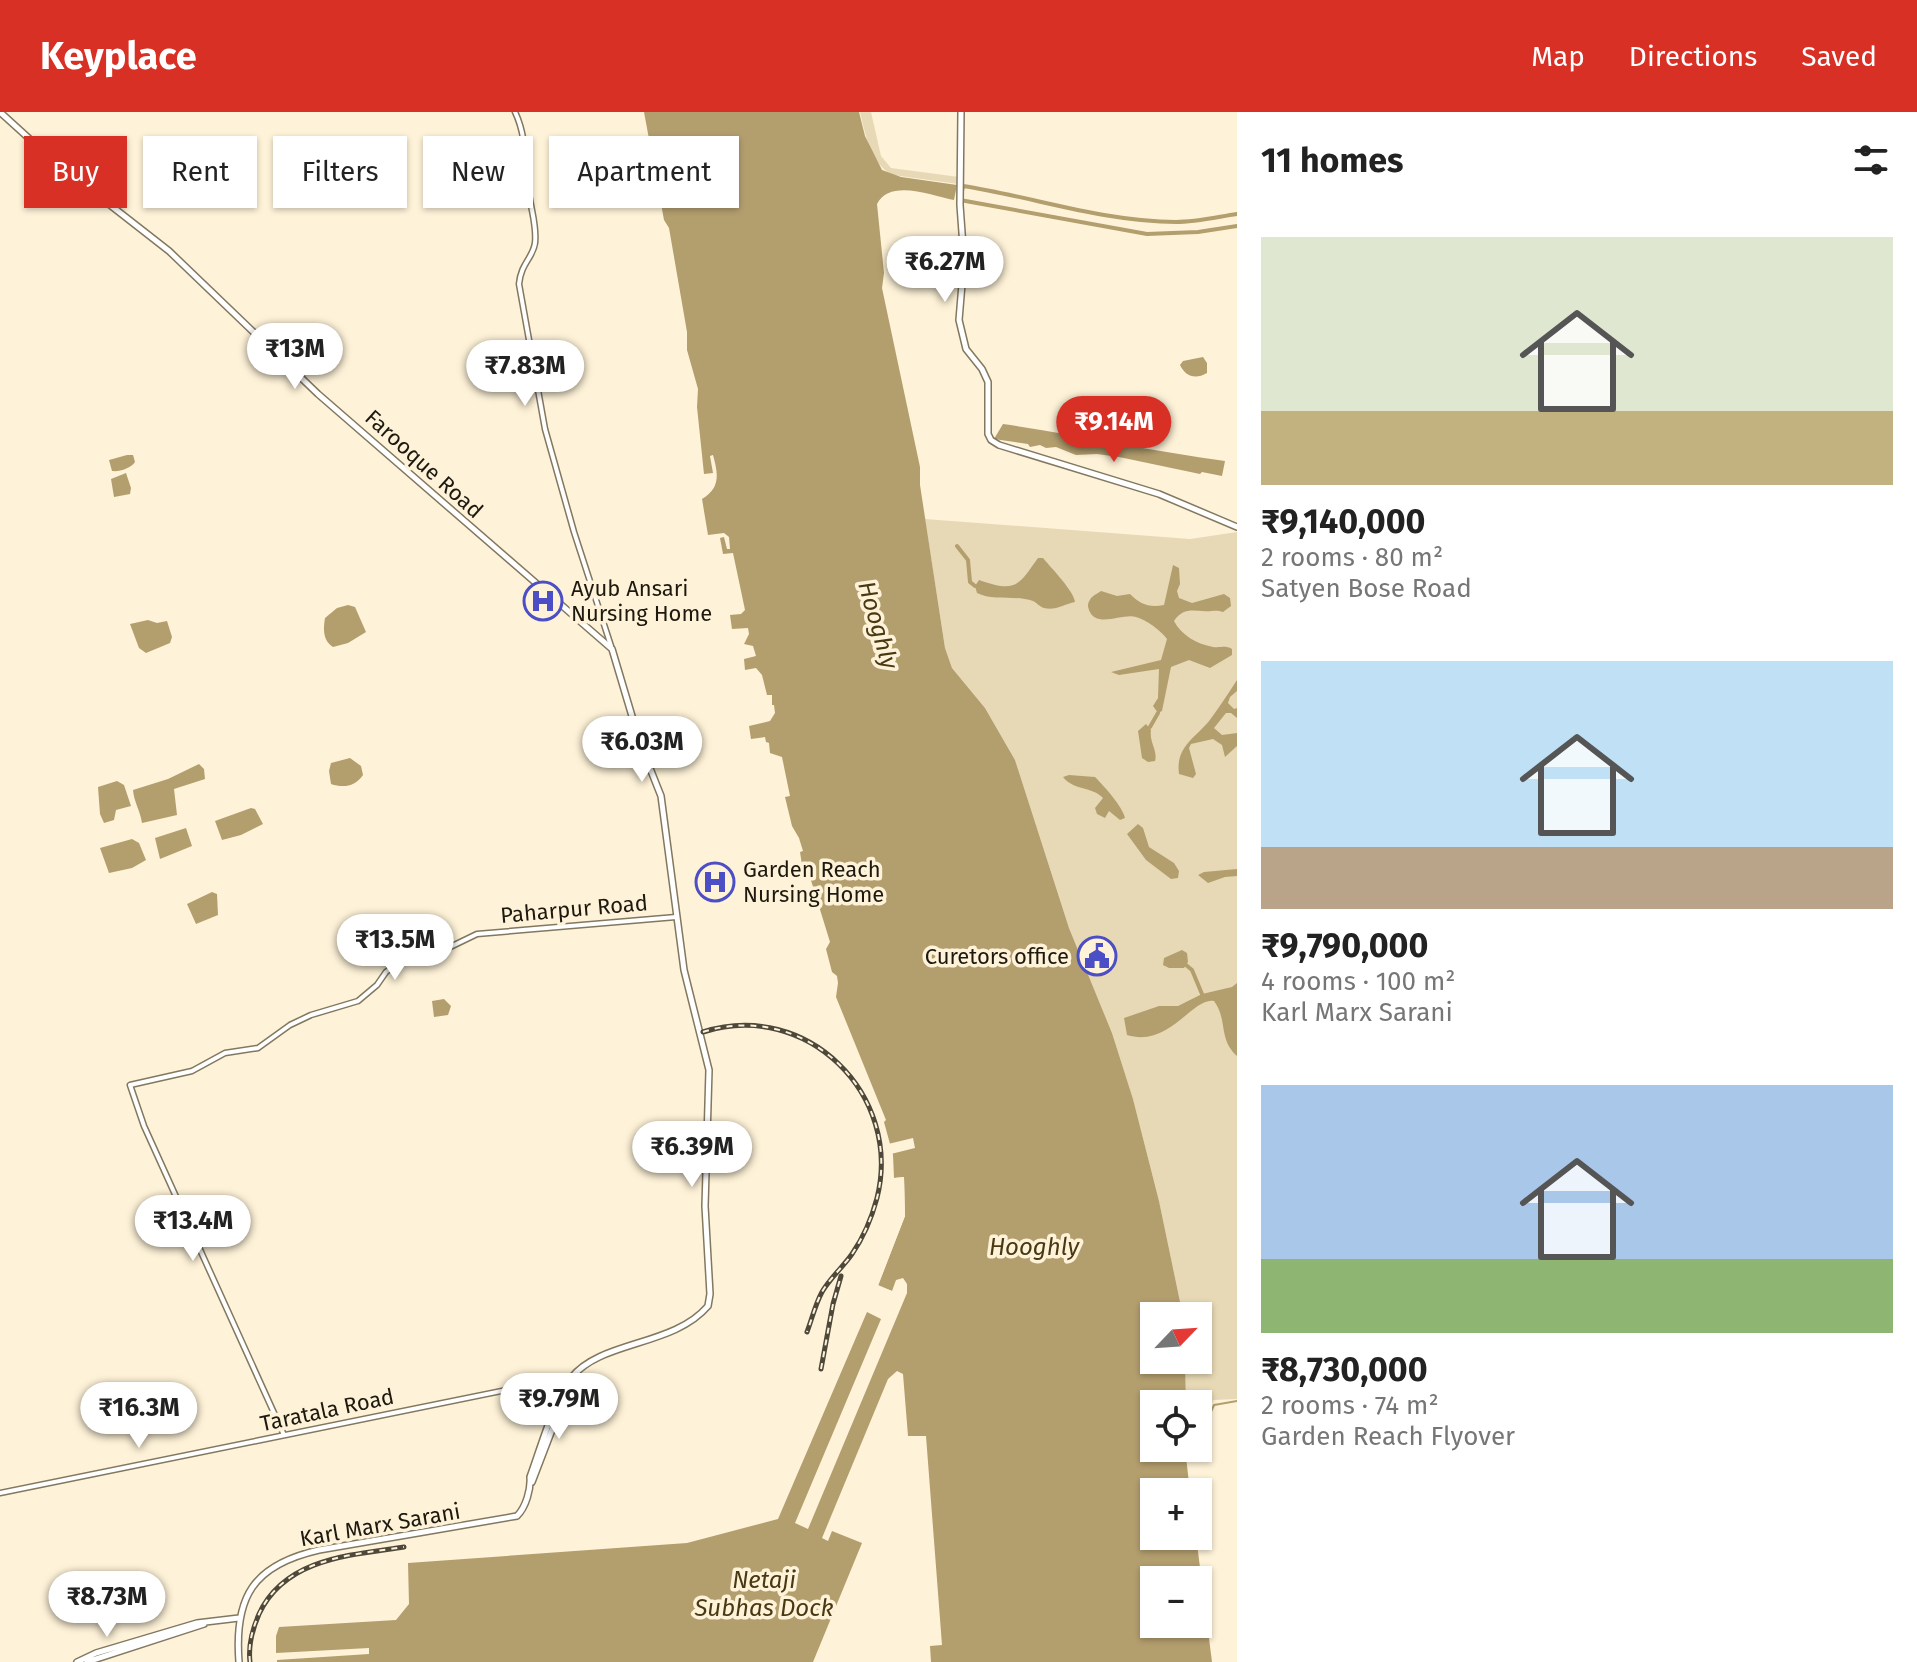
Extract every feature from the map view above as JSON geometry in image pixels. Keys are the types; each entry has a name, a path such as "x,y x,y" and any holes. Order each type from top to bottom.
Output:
{"main road":[{"name":"Farooque Road","path":"0,112 55,162 169,251 318,394 612,649"},
{"path":"961,112 960,194 964,260 959,320 966,349 988,382 988,434 991,440 1159,494 1237,527"},
{"path":"566,1387 576,1373 601,1358 684,1326 704,1311 709,1300 705,1206 709,1070 690,1003 661,796 640,743 612,649"},
{"name":"Karl Marx Sarani","path":"239,1662 239,1618 243,1601 253,1585 290,1558 319,1550 517,1516 522,1511 531,1484 530,1477 566,1387"},
{"path":"77,1662 96,1653 207,1622 239,1618"},
{"path":"87,1662 136,1644"}],"street":[{"path":"515,112 522,128 536,224 535,247 521,270 519,284 535,387 574,532 612,649"},
{"name":"Paharpur Road","path":"284,1435 143,1123 130,1085 192,1071 225,1053 258,1048 311,1015 358,1001 400,961 446,949 477,934 676,917"},
{"name":"Taratala Road","path":"0,1493 541,1383 566,1387"}],"shaded area":[{"path":"860,112 871,112 881,156 891,168 959,177 958,184 893,175 885,170 870,148"},
{"path":"925,519 1190,539 1237,532 1237,1399 1213,1400 1212,1403 1212,1390 1186,1390 1185,1374 1212,1374 1212,1302 1180,1302 1133,1099 1112,1033 1069,928 1015,760 985,708 952,668 945,648"}],"water":[{"name":"Hooghly","path":"644,112 859,112 865,136 882,170 901,177 957,185 954,200 902,190 883,196 877,204 884,273 882,288 920,467 920,485 945,648 952,668 985,708 1015,760 1069,928 1112,1033 1133,1099 1180,1302 1140,1302 1140,1374 1185,1374 1186,1390 1140,1390 1140,1462 1187,1462 1188,1478 1140,1478 1140,1550 1198,1550 1200,1566 1140,1566 1140,1638 1209,1638 1212,1662 931,1662 930,1646 942,1645 926,1436 908,1436 903,1374 897,1371 888,1379 822,1538 828,1541 832,1531 862,1543 813,1662 277,1662 369,1654 369,1648 276,1653 276,1636 279,1627 396,1620 409,1604 408,1563 687,1543 778,1519 867,1312 881,1319 795,1523 808,1529 907,1293 903,1278 896,1280 892,1291 878,1286 905,1216 904,1177 894,1178 886,1120 836,997 837,976 832,972 826,949 830,942 806,864 802,865 800,852 803,851 792,826 785,797 790,796 782,757 770,753 765,737 751,739 749,726 770,721 775,713 774,705 772,695 767,695 762,675 756,668 745,670 744,659 756,656 753,646 744,644 749,634 748,628 732,629 730,615 741,614 745,610 733,553 723,554 720,538 724,537 727,549 730,549 729,537 724,533 708,535 702,499 715,485 716,468 713,455 710,456 713,473 704,474 698,389 687,350 687,332 669,228 662,208 739,208 739,136 648,136"},
{"path":"1203,357 1207,363 1207,373 1203,375 1191,376 1180,365 1183,361"},
{"path":"1003,424 1225,461 1222,476 1119,457 1076,455 1056,447 1030,447 1028,444 994,439"},
{"path":"133,455 135,462 125,469 112,471 109,460"},
{"path":"126,473 130,494 114,497 111,479"},
{"path":"1038,558 1043,558 1062,580 1075,602 1048,609 1026,599 977,593 975,586 979,580 1001,586 1015,584"},
{"path":"1173,565 1179,568 1179,598 1192,603 1224,594 1230,598 1231,606 1223,612 1183,612 1174,621 1177,626 1201,644 1232,649 1232,655 1210,668 1189,660 1171,667 1162,711 1158,713 1153,706 1158,698 1159,669 1119,675 1111,672 1161,660 1167,639 1153,626 1136,617 1097,619 1092,616 1088,605 1091,598 1101,591 1117,596 1130,594 1141,603 1164,605"},
{"path":"355,607 366,632 348,643 333,647 324,634 325,618 337,608"},
{"path":"148,620 157,623 167,621 172,637 170,643 146,653 139,648 130,624"},
{"path":"1237,680 1237,691 1228,703 1237,708 1237,718 1226,713 1214,728 1222,735 1237,733 1237,746 1225,757 1222,745 1213,739 1191,744 1189,748 1196,774 1193,778 1179,774 1180,756 1184,748 1212,717"},
{"path":"1146,724 1151,730 1155,761 1148,762 1142,758 1138,731"},
{"path":"350,758 361,766 363,775 348,786 331,784 331,763"},
{"path":"199,764 204,769 205,779 174,789 177,815 142,823 133,790 168,779"},
{"path":"1063,777 1095,777 1117,803 1125,818 1120,820 1109,811 1105,818 1097,814 1095,808 1103,798"},
{"path":"117,781 124,785 131,806 116,810 114,820 104,823 100,814 98,787"},
{"path":"255,809 263,824 222,840 215,821"},
{"path":"1138,824 1143,828 1149,847 1174,863 1179,871 1178,878 1171,879 1146,860 1127,834"},
{"path":"186,828 192,846 160,859 155,838"},
{"path":"132,839 139,843 146,860 132,868 109,873 100,848"},
{"path":"1237,869 1237,876 1208,883 1198,875 1204,872"},
{"path":"212,892 217,894 218,915 196,924 187,904"},
{"path":"1182,950 1187,953 1188,962 1184,968 1163,965 1164,958"},
{"path":"1237,983 1237,1056 1227,1043 1221,1015 1214,1001 1197,1006 1156,1035 1127,1035 1124,1018 1159,1006 1178,1006 1202,994"},
{"path":"444,999 451,1006 448,1015 434,1017 432,1001"}],"pier":[{"path":"913,1138 915,1148 891,1154 888,1144"},
{"path":"904,1177 905,1216 878,1285 892,1291 890,1295 875,1289 874,1285 901,1216 901,1181 894,1182 894,1178"}],"waterway":[{"path":"962,191 963,186 1096,214 1149,221 1184,222 1237,214"},
{"path":"960,200 1147,234 1198,232 1237,226"},
{"path":"957,546 968,560 970,582 975,586"},
{"path":"1150,727 1158,713"},
{"path":"1186,965 1192,970 1202,994"},
{"path":"1212,1409 1214,1405 1237,1401"}],"railway":[{"path":"703,1032 741,1025 778,1030 811,1043 839,1064 861,1092 875,1124 881,1160 875,1205 856,1248 822,1292 807,1332"},
{"path":"821,1369 841,1276"},
{"path":"250,1662 251,1638 259,1614 285,1581 321,1562 404,1547"}],"place":[{"name":"Ayub Ansari Nursing Home","path":"543,601"},
{"name":"Garden Reach Nursing Home","path":"715,882"},
{"name":"Curetors office","path":"1097,956"}],"water label":[{"name":"Netaji Subhas Dock","path":"764,1594"}]}
